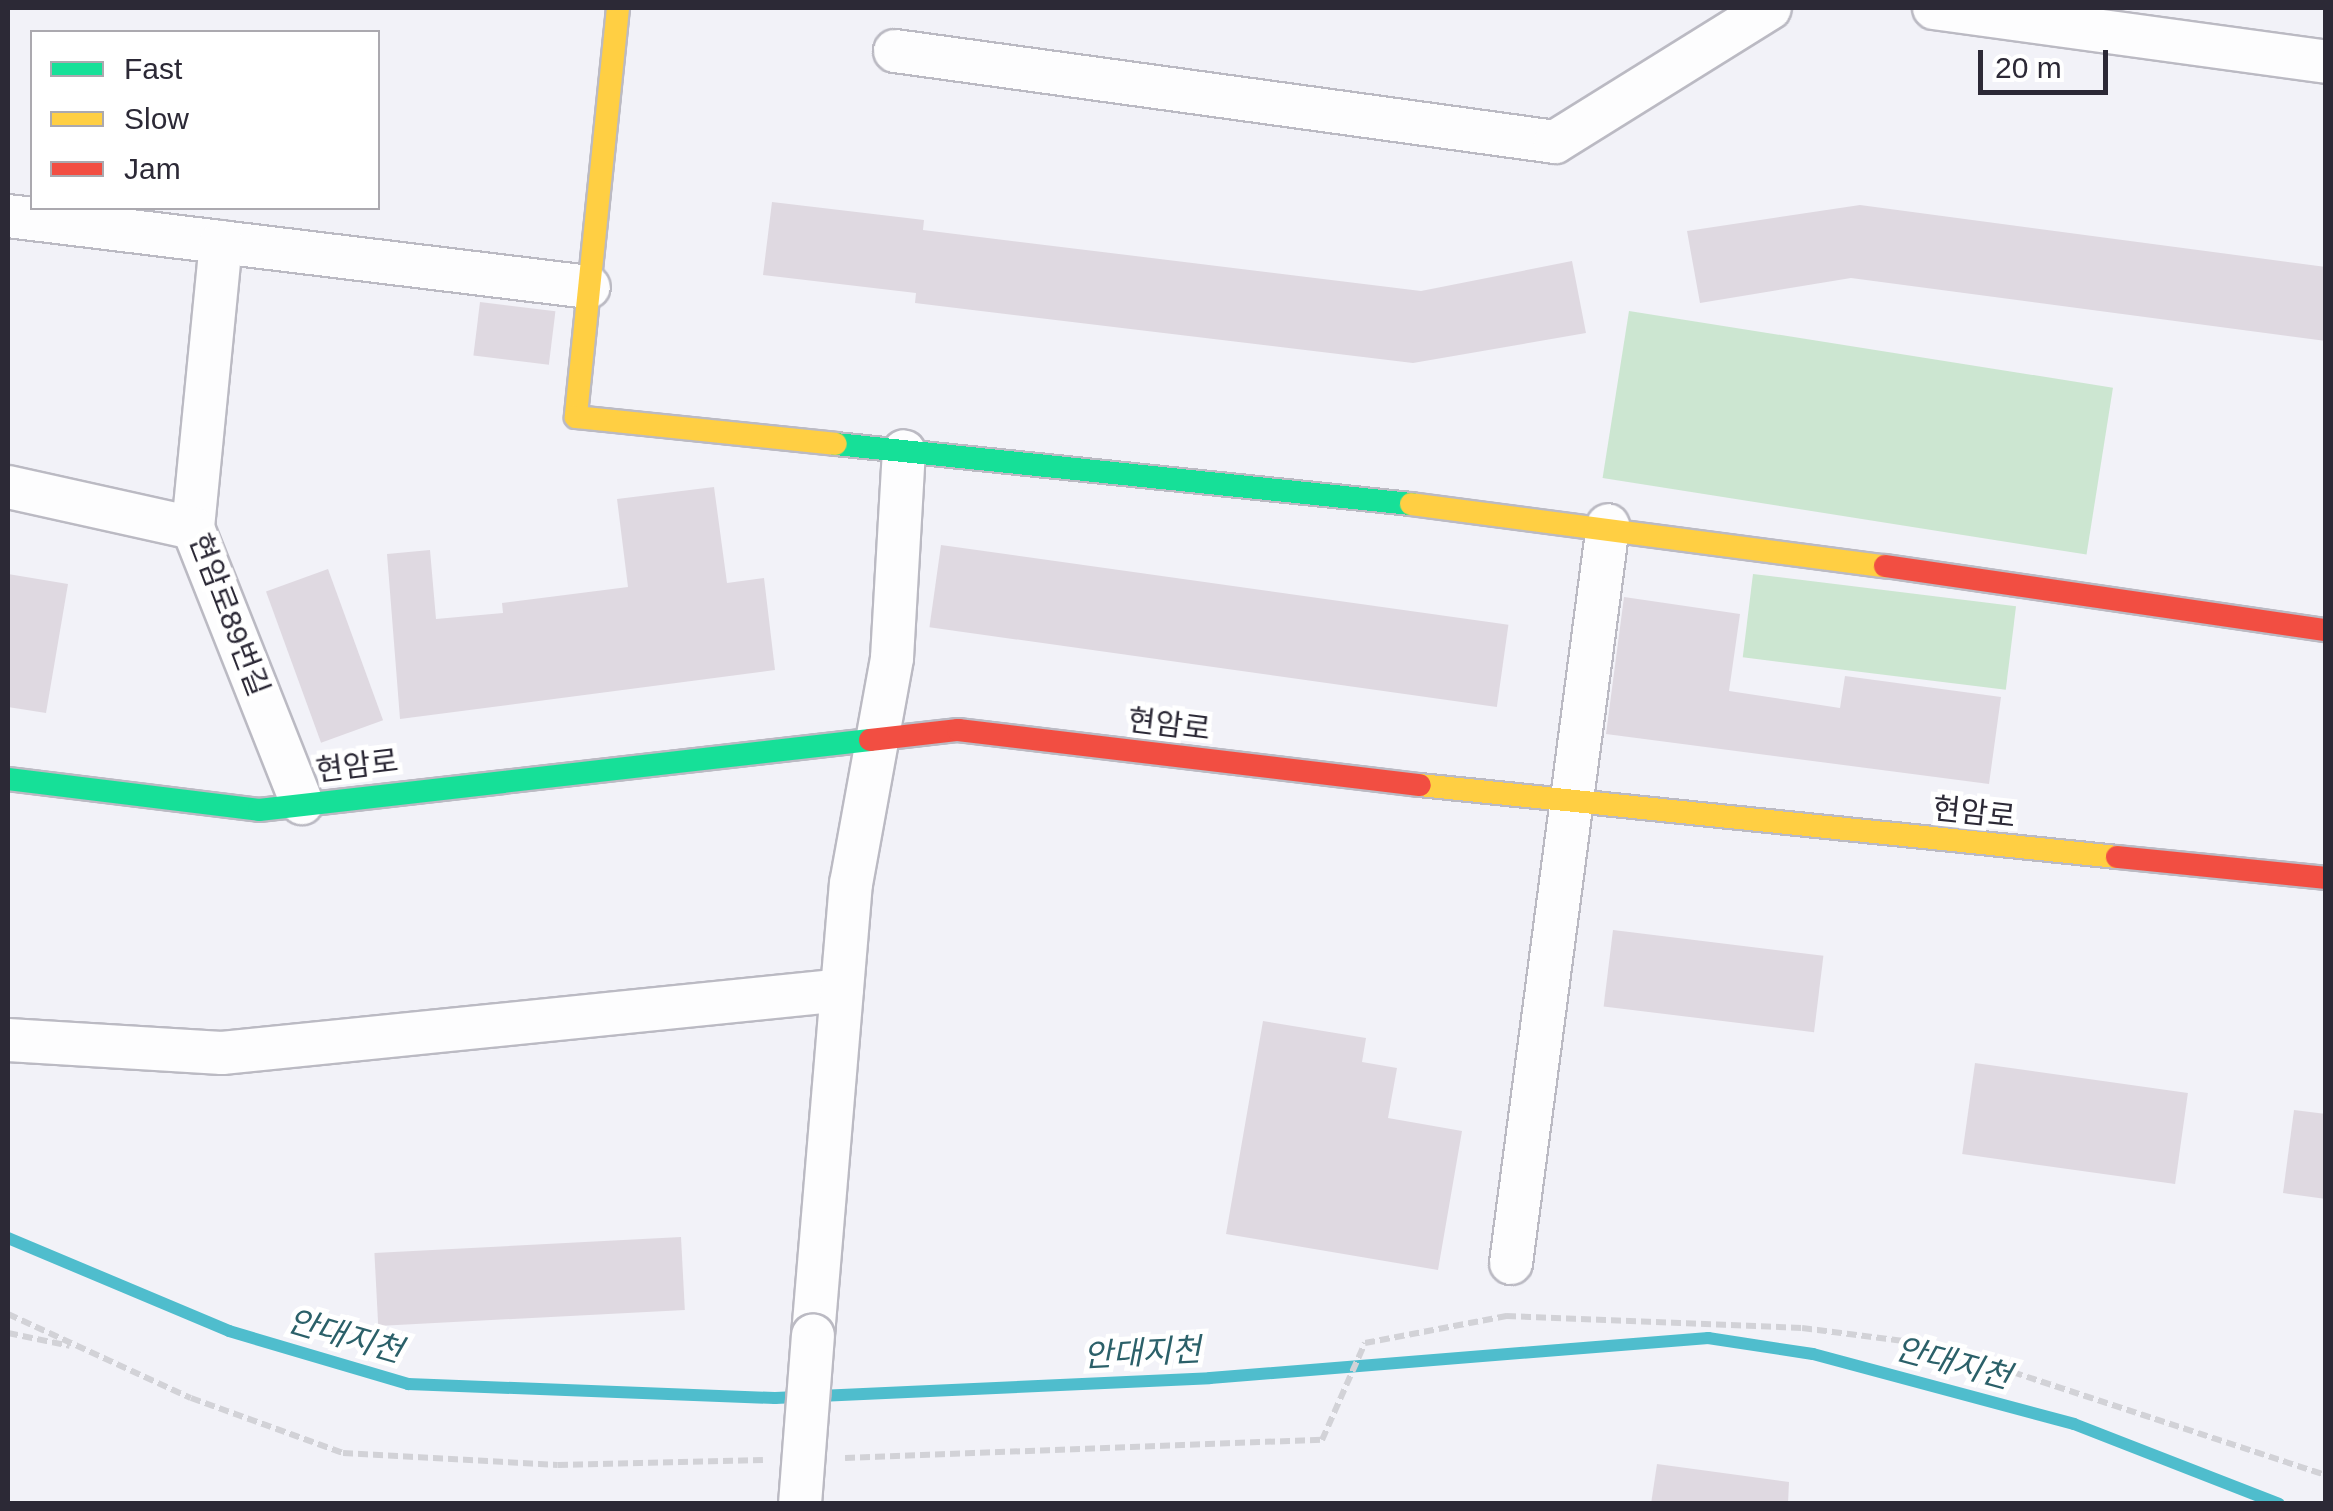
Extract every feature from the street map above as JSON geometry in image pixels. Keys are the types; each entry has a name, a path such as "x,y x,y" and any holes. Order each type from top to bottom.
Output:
{"street":[{"path":"618,8 576,417 1608,524 2326,630"},
{"path":"895,51 1555,142 1770,8"},
{"path":"1934,8 2326,62"},
{"path":"8,216 590,287"},
{"name":"현암로89번길","path":"222,242 192,528 302,802"},
{"path":"800,1504 851,884 881,733 904,451"},
{"path":"8,487 192,528"},
{"path":"1510,1264 1608,524"},
{"name":"현암로","path":"8,779 259,810 881,733 958,730 1574,803 2326,878"},
{"path":"8,1040 222,1053 842,990"}],"path":[{"path":"8,1314 82,1348 343,1452 558,1464 778,1460"},
{"path":"834,1458 1322,1440 1365,1344 1506,1316 1802,1328 1927,1344 2326,1476"},
{"path":"8,1333 82,1348"}],"green space":[{"path":"1629,311 2113,388 2087,555 1603,478"},
{"path":"1753,574 2016,606 2006,690 1743,657"}],"building":[{"path":"772,202 924,220 923,230 1421,291 1572,261 1586,333 1413,363 915,303 916,293 763,275"},
{"path":"1860,205 2326,267 2326,341 1851,278 1700,303 1687,231"},
{"path":"480,302 555,311 549,365 473,356"},
{"path":"714,487 727,583 764,578 775,670 400,719 387,554 430,550 436,619 503,613 502,603 628,587 617,499"},
{"path":"941,545 1508,625 1497,707 929,627"},
{"path":"328,569 383,720 321,743 266,592"},
{"path":"8,574 68,584 46,713 8,707"},
{"path":"1624,597 1740,614 1729,691 1840,708 1845,676 2001,697 1989,784 1606,734"},
{"path":"1613,930 1823,956 1814,1032 1604,1006"},
{"path":"1263,1021 1366,1038 1362,1062 1397,1068 1388,1118 1462,1131 1438,1270 1226,1234"},
{"path":"1975,1063 2188,1093 2175,1184 1962,1154"},
{"path":"2294,1110 2326,1114 2326,1199 2283,1193"},
{"path":"681,1237 685,1310 378,1326 374,1253"},
{"path":"1657,1464 1789,1482 1788,1504 1651,1504"}],"waterway":[{"name":"안대지천","path":"8,1238 229,1331 408,1384 775,1398 1210,1378 1708,1338 1813,1354 2074,1424 2279,1504"}],"traffic: fast":[{"path":"836,444 1411,504"},
{"path":"8,779 259,810 870,740"}],"traffic: slow":[{"path":"618,8 576,417 836,444"},
{"path":"1411,504 1885,566"},
{"path":"1420,785 2117,857"}],"traffic: jam":[{"path":"1885,566 2326,630"},
{"path":"870,740 958,730 1420,785"},
{"path":"2117,857 2326,878"}]}
